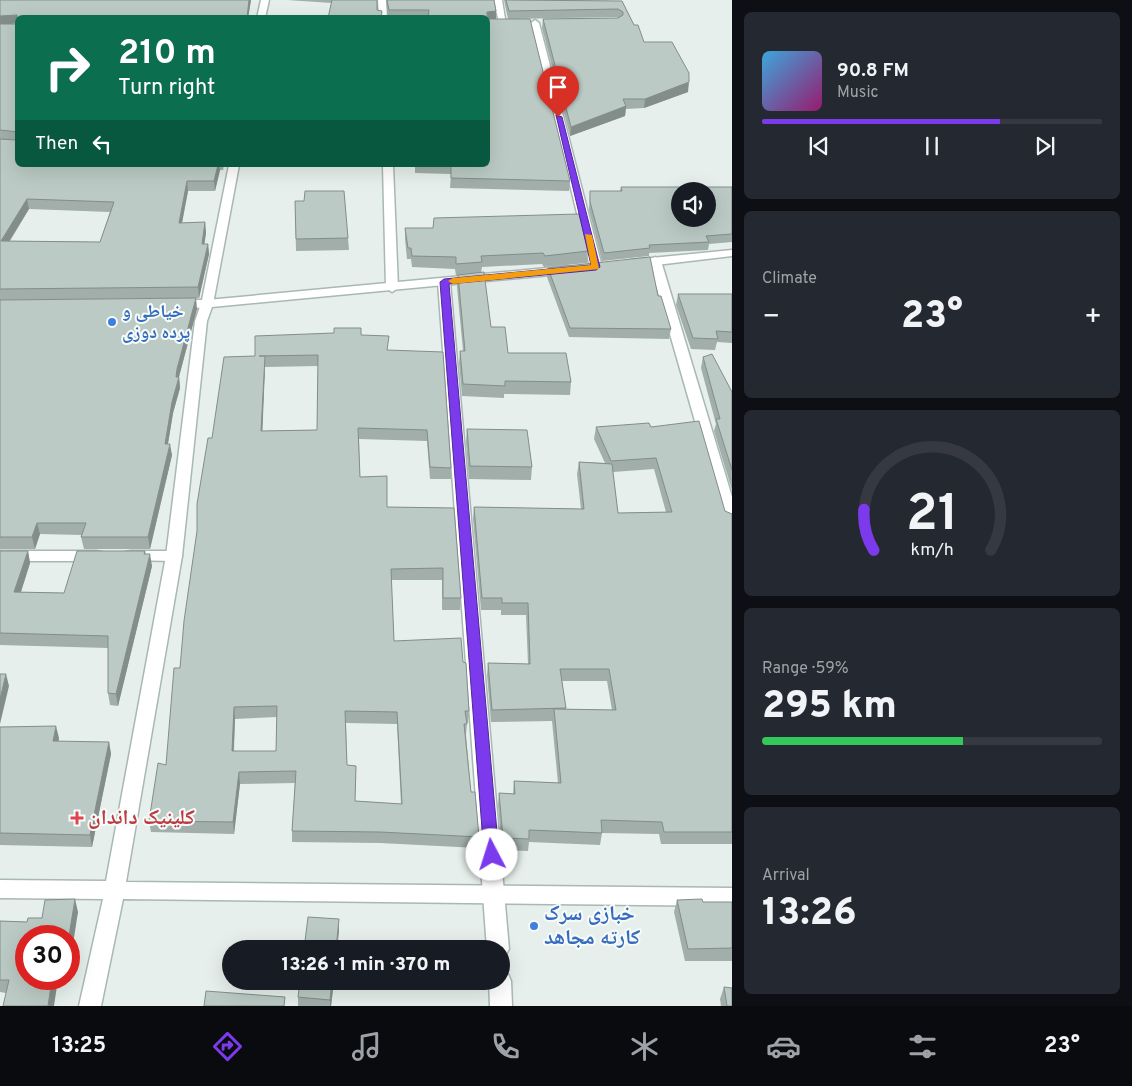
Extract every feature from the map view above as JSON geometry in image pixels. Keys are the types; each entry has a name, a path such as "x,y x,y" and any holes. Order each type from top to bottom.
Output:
{"street":[{"path":"262,15 265,0"},
{"path":"382,0 383,15"},
{"path":"498,0 503,23"},
{"path":"535,23 596,267"},
{"path":"90,1006 115,889 174,556 201,321 207,304 234,167"},
{"path":"388,167 392,288"},
{"path":"167,304 207,304 239,299 392,288 732,253"},
{"path":"655,261 732,522"},
{"path":"444,282 498,940"},
{"path":"0,556 174,556"},
{"path":"0,889 732,897"},
{"path":"501,990 502,1006"}],"building":[{"path":"0,0 249,0 247,15 0,16"},
{"path":"332,0 377,0 377,10 382,11 381,15 329,15"},
{"path":"387,0 494,0 496,11 487,12 487,15 428,15 429,10 389,10"},
{"path":"506,0 622,1 634,25 638,25 644,42 672,42 689,73 689,82 645,99 623,99 626,106 571,127 543,19 618,18 623,15 623,12 618,9 509,11"},
{"path":"490,19 530,19 570,181 451,178 451,167 490,167"},
{"path":"0,24 15,24 15,132 0,130"},
{"path":"0,139 15,140 15,167 218,167 214,181 187,181 179,223 205,222 202,244 208,244 198,287 0,289","holes":["27,199 114,202 100,242 1,241"]},
{"path":"621,187 671,187 671,227 716,227 716,187 732,187 732,234 706,236 709,242 649,245 650,248 604,253 590,202 590,191 622,191"},
{"path":"305,191 344,191 348,238 296,239 295,201 304,201"},
{"path":"579,214 588,251 545,256 543,253 481,256 482,262 456,264 456,257 412,256 411,248 408,248 405,228 433,228 434,218"},
{"path":"650,257 658,296 661,296 671,329 570,328 548,268"},
{"path":"484,272 491,327 505,327 508,353 566,353 571,382 505,381 505,386 463,384 460,351 465,351 458,275"},
{"path":"678,294 732,294 732,332 716,331 718,339 693,338"},
{"path":"196,298 177,369 176,377 179,377 172,402 165,444 170,444 148,537 81,537 86,523 37,523 32,537 0,537 0,300"},
{"path":"334,328 361,328 361,335 389,336 387,350 443,352 451,468 430,467 427,430 358,428 360,477 387,476 387,507 454,508 461,598 443,598 443,568 391,569 394,641 461,638 463,662 466,663 469,711 465,711 467,724 464,724 471,792 475,792 479,837 380,832 292,831 296,771 239,772 233,822 149,821 158,763 166,765 174,668 180,668 184,621 197,531 197,504 208,438 212,438 224,357 255,356 255,336 334,333","holes":["318,355 317,430 261,431 265,356 259,356","277,706 276,751 232,751 234,707","345,711 397,712 402,804 355,801 356,766 347,765"]},
{"path":"712,354 732,392 732,470 716,419 720,419 703,357"},
{"path":"699,421 725,511 732,514 732,832 664,832 662,822 601,820 602,833 529,830 529,839 503,838 499,793 515,794 514,781 561,783 554,709 616,710 609,669 560,669 566,708 492,710 488,663 530,664 528,603 502,603 502,598 482,598 474,507 584,509 579,462 612,464 618,513 672,512 656,458 611,461 596,427 649,423 651,427"},
{"path":"467,429 527,430 532,467 470,466"},
{"path":"0,551 28,551 14,592 64,593 77,551 145,551 144,554 150,554 116,694 108,693 108,636 0,633"},
{"path":"0,674 6,674 0,699"},
{"path":"56,726 53,741 109,742 90,835 0,833 0,727"},
{"path":"75,899 71,925 15,925 15,990 50,990 48,1006 3,1006 9,980 0,980 0,921 27,922 28,918 42,918 45,900"},
{"path":"702,899 703,902 732,902 732,948 688,949 677,900"},
{"path":"308,917 339,919 337,940 305,940"},
{"path":"724,987 732,988 732,1006 727,1006"},
{"path":"299,990 331,990 330,1000 298,997"},
{"path":"206,991 285,997 284,1006 204,1006"}],"slow traffic":[{"path":"453,281 596,267 588,235"}],"place":[{"name":"خیاطی و پرده دوزی","path":"112,322"},
{"name":"کلینیک داندان","path":"77,818"},
{"name":"خبازی سرک کارته مجاهد","path":"534,926"}],"route":[{"path":"492,855 444,282 596,267 558,117"}]}
